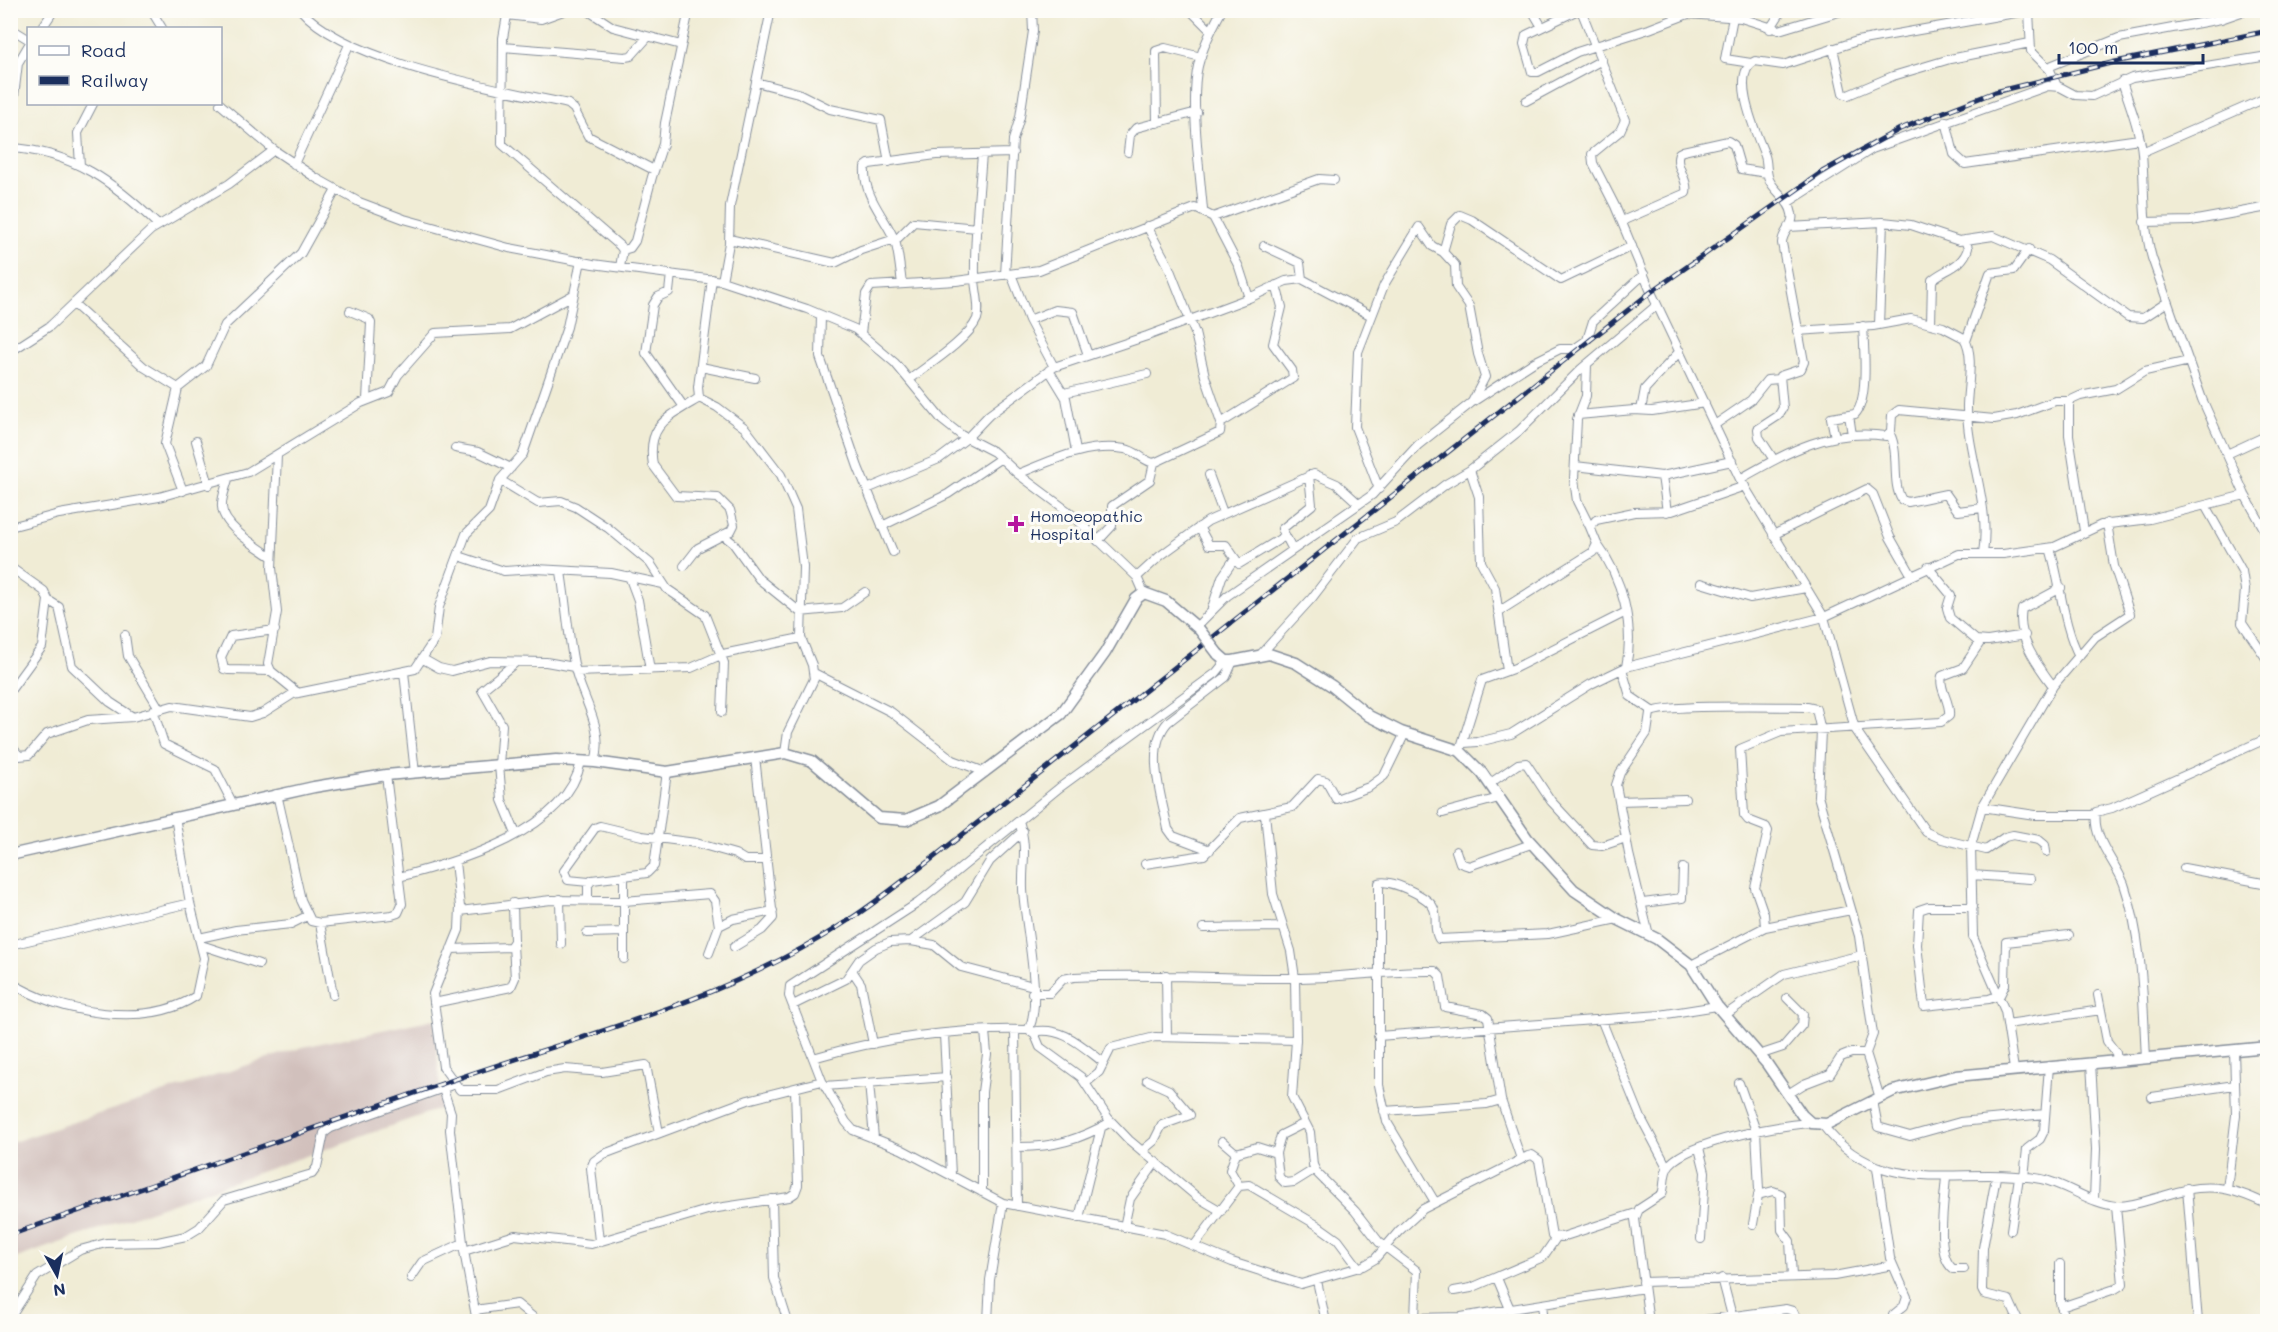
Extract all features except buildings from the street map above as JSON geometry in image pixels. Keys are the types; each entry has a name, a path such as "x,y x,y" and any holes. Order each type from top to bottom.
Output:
{"street":[{"path":"43,27 54,10"},
{"path":"152,10 159,27"},
{"path":"301,10 319,28 349,45 420,69 568,104 574,109 588,136 654,170"},
{"path":"566,10 541,19 507,13 503,47 500,138 506,150 569,200 623,250"},
{"path":"587,10 613,27 681,45"},
{"path":"623,250 630,248 635,242 663,144 665,123 689,10"},
{"path":"722,281 729,239 730,206 771,10"},
{"path":"1032,10 1033,32 1012,153 1008,274 1064,393 1076,451"},
{"path":"1190,10 1211,31"},
{"path":"1203,210 1197,112 1198,67 1211,31 1222,10"},
{"path":"1353,10 1359,10"},
{"path":"1532,10 1542,27"},
{"path":"1845,10 1784,30 1770,29 1733,17 1692,12 1596,45 1533,73 1529,69 1524,40 1529,33 1580,10 1596,45 1625,120 1620,131 1595,149 1592,158 1622,221 1657,305 1742,482 1824,617 1855,729 1921,829 1942,839 1989,850 2004,837 2013,835 2039,840 2045,845 2046,852"},
{"path":"1770,29 1782,10"},
{"path":"2048,67 2119,38 2221,19 2247,10"},
{"path":"1733,17 1725,59 1751,63 1755,61 1772,66 1783,65 1833,48 1888,35 2030,11 2030,43 2034,56 2048,67 2056,86"},
{"path":"10,28 27,38"},
{"path":"503,47 625,57 635,52 648,37"},
{"path":"1833,48 1843,93 1848,95 1893,76 1950,59 2030,43"},
{"path":"294,164 349,45"},
{"path":"10,130 18,63 27,48"},
{"path":"1157,123 1156,51 1165,48 1201,57"},
{"path":"1787,203 1872,149 2037,90 2056,86 2075,95 2092,96 2104,93 2122,81 2268,56"},
{"path":"1526,101 1602,60"},
{"path":"1751,63 1748,67 1745,98 1766,160 1770,182 1793,214 1782,237 1782,243 1803,366 1783,374 1779,379 1783,408 1778,416 1760,426 1757,433 1774,460"},
{"path":"2122,81 2142,152 2145,236 2166,303 2227,454 2245,495 2268,536"},
{"path":"756,82 798,93 830,109 881,120 889,162"},
{"path":"2142,152 2268,97"},
{"path":"80,166 78,133 92,105"},
{"path":"221,105 274,150 336,190 359,202 412,222 509,248 581,261 722,281 821,316 861,333 895,363 942,420 967,438 988,448 1018,474 1069,512 1137,577 1144,593 1166,601 1197,628 1226,659 1226,678 1168,722 1162,728 1158,741 1157,771 1168,829 1173,836 1210,850"},
{"path":"1128,152 1132,131 1197,112"},
{"path":"1946,121 1954,154 1965,164 2139,139"},
{"path":"1622,221 1686,193 1687,187 1677,161 1677,157 1683,151 1728,141 1734,145 1741,169 1767,173"},
{"path":"10,148 64,157 130,198 158,225"},
{"path":"10,352 44,332 158,225 229,184 274,150"},
{"path":"902,284 894,239 876,211 865,171 869,164 936,155 1012,153"},
{"path":"909,380 960,339 976,321 978,313 975,278 982,154"},
{"path":"1213,217 1319,179 1334,180"},
{"path":"183,491 165,444 178,388 206,366 225,326 301,253 336,190"},
{"path":"2144,222 2184,222 2268,207"},
{"path":"861,333 866,294 871,286 975,278 1048,267 1184,210 1203,210 1213,217 1239,267 1250,298"},
{"path":"1443,252 1451,224 1460,215 1472,220 1561,280 1632,246"},
{"path":"729,239 835,263 861,250 894,239 914,222 977,228"},
{"path":"1788,228 1883,222 1911,225 1953,240 1993,236 2029,249 2049,260 2128,318 2143,318 2166,303"},
{"path":"1879,324 1883,222"},
{"path":"1018,474 1076,451 1097,448 1124,449 1154,463 1218,434 1222,428 1190,319 1168,265 1147,226"},
{"path":"1379,489 1358,437 1354,420 1358,352 1384,285 1410,245 1416,228 1421,228 1432,246 1443,252 1455,265 1456,287 1469,306 1485,377 1471,403"},
{"path":"1931,324 1932,280 1955,267 1965,255 1968,248 1965,240"},
{"path":"1264,246 1300,263 1302,279"},
{"path":"1983,554 1986,528 1967,416 1968,350 1966,341 1990,273 2014,270 2029,249"},
{"path":"621,267 623,250"},
{"path":"10,744 19,756 29,755 46,734 88,720 133,717 156,709 178,706 250,717 263,713 285,697 298,693 415,669 435,639 439,607 466,534 489,511 500,480 523,454 567,327 581,261"},
{"path":"671,274 669,292 658,297 653,305 645,353 684,407"},
{"path":"1197,628 1211,610 1227,596 1379,489 1418,446 1471,403 1534,362 1560,349 1574,349 1587,340 1593,321 1644,274"},
{"path":"699,398 712,279"},
{"path":"867,489 933,462 967,438 982,420 1052,369 1250,298 1292,279 1302,279 1372,316"},
{"path":"1221,423 1293,378 1292,370 1273,344 1281,307 1276,285"},
{"path":"10,527 59,514 209,485 256,469 367,400 389,392 398,375 435,333 510,329 573,295"},
{"path":"74,304 144,367 178,388"},
{"path":"1261,654 1312,598 1358,538 1396,522 1519,432 1587,364 1657,305"},
{"path":"1029,320 1055,310 1073,312 1088,355"},
{"path":"350,311 369,319 370,323 367,400"},
{"path":"821,316 820,357 867,489 893,552"},
{"path":"1797,330 1863,326 1903,319 1931,324 1959,335 1966,341"},
{"path":"1834,437 1831,418 1855,414 1860,406 1865,364 1863,326"},
{"path":"1641,410 1645,389 1680,351"},
{"path":"1982,508 1958,511 1946,494 1908,502 1902,500 1898,493 1894,443 1890,434 1892,415 1899,410 1994,419 2017,415 2055,401 2069,401 2079,396 2116,389 2145,371 2189,362"},
{"path":"1587,364 1586,396 1578,415 1575,495 1596,544 1614,569 1626,612 1624,668 1630,696 1652,711 1812,708 1819,714 1821,731 1818,796 1862,954 1873,1034 1866,1053 1876,1100 1878,1127 1905,1136 1967,1121 2045,1114"},
{"path":"701,368 755,378"},
{"path":"1064,393 1147,374"},
{"path":"1716,424 1751,400 1767,380 1779,379"},
{"path":"684,566 698,548 731,531 734,525 730,510 723,501 714,496 685,498 675,496 653,465 655,431 665,419 699,398"},
{"path":"699,398 720,409 744,428 781,475 794,501 803,567 801,638 814,673 810,688 788,732 785,753"},
{"path":"2069,401 2069,435 2084,531"},
{"path":"1578,415 1652,411 1705,403"},
{"path":"1849,415 1852,435"},
{"path":"10,424 10,460"},
{"path":"1590,527 1596,520 1634,512 1667,512 1742,482 1796,447 1834,437 1890,434"},
{"path":"2227,454 2268,435"},
{"path":"196,441 209,485"},
{"path":"455,448 478,452 511,468"},
{"path":"276,455 272,557 278,612 268,664 271,671 298,693"},
{"path":"882,526 948,494 1001,458"},
{"path":"1575,466 1662,476 1732,461"},
{"path":"1098,541 1112,526 1112,506 1150,480 1154,463"},
{"path":"1470,470 1479,497 1481,562 1493,582 1507,671"},
{"path":"1209,475 1223,513"},
{"path":"1137,577 1160,556 1199,527 1223,513 1310,475 1319,475 1334,483 1359,504"},
{"path":"1293,550 1285,536 1284,525 1312,505 1310,475"},
{"path":"1662,476 1667,512"},
{"path":"228,479 222,505 224,514 238,532 272,557"},
{"path":"500,480 538,503 561,501 576,507 608,528 650,563 663,584 708,618 723,654 722,712"},
{"path":"1773,535 1817,511 1867,489 1873,494 1890,537 1911,574"},
{"path":"1556,1238 1549,1232 1539,1160 1532,1155 1435,1202 1399,1230 1372,1262 1317,1281 1296,1282 1232,1262 1165,1234 1004,1203 849,1127 824,1084 788,991 794,982 918,903 1088,766 1215,673 1226,659 1269,654 1302,665 1332,686 1361,711 1405,733 1462,747 1511,734 1591,684 1624,668 1824,617 1911,574 1959,554 1998,555 2050,548 2061,545 2084,531 2107,523 2150,519 2206,507 2245,495"},
{"path":"2206,507 2242,571 2245,590 2242,623 2268,661"},
{"path":"2013,1069 2007,1023 2000,995 1974,943 1971,846 1982,807 2053,686 2102,632 2127,617 2131,612 2114,566 2107,523"},
{"path":"1199,527 1209,545 1226,545 1239,564 1285,536"},
{"path":"723,535 733,543 759,579 800,612 842,608 865,592"},
{"path":"1498,612 1593,552 1596,544"},
{"path":"2050,548 2061,588 2069,634 2079,656"},
{"path":"459,556 504,571 536,569 611,573 663,584"},
{"path":"1211,610 1222,577 1235,558"},
{"path":"10,567 44,591 48,600 58,607 72,666 110,702 133,717"},
{"path":"1928,567 1951,595 1947,608 1950,618 1971,637 1981,641 2025,635"},
{"path":"561,572 575,669 595,725 599,749 595,762"},
{"path":"629,576 638,600 650,670"},
{"path":"1701,583 1750,598 1806,588"},
{"path":"2053,686 2034,660 2025,635 2022,609 2061,588"},
{"path":"10,855 277,794 386,775 556,760 595,762 667,772 785,753 812,760 879,818 886,821 906,820 934,808 986,772 1069,706 1110,646 1136,599 1144,593"},
{"path":"10,691 42,647 48,600"},
{"path":"1462,747 1482,680 1507,671 1626,612"},
{"path":"271,671 224,669 221,657 231,636 274,630"},
{"path":"125,635 128,656 156,709 164,744 215,769 233,804"},
{"path":"423,659 439,668 452,670 490,661 546,662 575,669 692,668 723,654 801,638"},
{"path":"1765,927 1764,914 1755,888 1768,831 1766,826 1748,820 1744,815 1740,749 1781,732 1941,722 1946,719 1950,704 1940,680 1942,676 1963,668 1981,641"},
{"path":"515,663 482,690 502,725 499,765 502,800 516,834"},
{"path":"404,672 415,773"},
{"path":"814,673 891,712 953,760 986,772"},
{"path":"1649,935 1626,838 1616,778 1647,733 1652,711"},
{"path":"1145,864 1199,857 1210,850 1240,818 1292,807 1318,779 1326,781 1336,799 1374,785 1388,771 1405,733"},
{"path":"2095,815 2099,810 2109,809 2268,738"},
{"path":"1462,747 1531,844 1574,890 1617,919 1649,935 1691,965 1721,1010 1788,1094 1838,1145 1878,1168 1913,1175 2022,1177 2053,1182 2116,1206 2132,1205 2187,1188 2203,1186 2227,1189 2268,1205"},
{"path":"734,948 770,922 773,910 755,757"},
{"path":"399,877 455,862 535,825 556,806 579,771 581,762"},
{"path":"1490,784 1518,764 1526,763 1551,801 1592,845 1602,846 1626,838"},
{"path":"667,772 658,836 652,870 624,877 595,879 589,882 568,880 564,871 595,828 606,826 642,836 658,836 696,843 735,854 745,860 766,860"},
{"path":"277,794 287,846 310,921 320,923 398,913 402,904 386,775"},
{"path":"1443,813 1499,798"},
{"path":"1619,801 1685,799"},
{"path":"1982,807 2035,815 2095,815"},
{"path":"1265,813 1273,894 1291,951 1295,978 1296,1041 1292,1097 1310,1132 1315,1169 1355,1210 1385,1246 1417,1271 1413,1315 1415,1318 1430,1320 1510,1309 1644,1285 1722,1278 1844,1276 1893,1265"},
{"path":"2095,815 2101,841 2123,884 2138,948 2146,1059"},
{"path":"10,982 32,995 71,1008 112,1013 158,1011 196,996 204,963 190,903 175,817"},
{"path":"1019,821 1026,847 1023,891 1032,990 1030,1031 1040,1047 1069,1065 1086,1083 1111,1122 1197,1197 1221,1211"},
{"path":"911,941 965,902 990,861 1023,831"},
{"path":"1456,851 1460,863 1469,867 1531,844"},
{"path":"455,862 460,911 459,930 434,989 443,1067 455,1084 464,1091 492,1091 546,1072 565,1069 602,1072 646,1065 649,1071 658,1133"},
{"path":"1643,903 1682,898 1683,868"},
{"path":"2184,868 2268,884"},
{"path":"1972,875 2030,879"},
{"path":"624,877 624,959"},
{"path":"588,900 589,882"},
{"path":"1435,1202 1392,1133 1384,1112 1377,1072 1377,890 1379,883 1394,882 1433,906 1434,932 1438,939 1548,934 1617,919"},
{"path":"460,911 560,899 624,901 710,894 714,901 719,926 709,953"},
{"path":"560,899 561,944"},
{"path":"10,945 190,903"},
{"path":"434,1003 511,987 515,978 513,903"},
{"path":"1973,907 1928,907 1919,910 1917,945 1923,1003 1929,1006 2000,995"},
{"path":"719,926 773,910"},
{"path":"1691,965 1765,927 1851,910"},
{"path":"200,941 236,930 291,924 307,916"},
{"path":"320,923 333,995"},
{"path":"1203,928 1283,927"},
{"path":"587,933 624,932"},
{"path":"2000,995 2005,985 2006,942 2069,935"},
{"path":"200,941 259,964"},
{"path":"792,1005 846,979 853,972 859,960 883,944 911,941 934,945 962,967 1032,990 1050,993 1063,980 1074,977 1166,975 1295,978 1396,970 1435,971 1440,976 1445,1007 1486,1015 1501,1100 1521,1159"},
{"path":"451,950 505,948 513,945"},
{"path":"1378,1035 1490,1029 1721,1010 1784,974 1862,954"},
{"path":"853,972 861,984 873,1044"},
{"path":"1166,975 1167,1037"},
{"path":"2098,995 2107,1041 2116,1053 2117,1061"},
{"path":"1759,1055 1780,1050 1802,1025 1803,1014 1787,998"},
{"path":"2007,1023 2101,1010"},
{"path":"1601,1019 1633,1099 1667,1167"},
{"path":"813,1058 873,1044 944,1034 1015,1030 1051,1031 1071,1038 1103,1062"},
{"path":"1015,1030 1017,1206"},
{"path":"982,1192 982,1092 987,1054 985,1031"},
{"path":"944,1034 951,1176"},
{"path":"1086,1083 1099,1072 1109,1049 1149,1037 1296,1041"},
{"path":"1454,1291 1471,1288 1543,1257 1556,1238 1636,1214 1662,1194 1667,1167 1699,1148 1777,1125 1833,1121 1893,1091 1956,1076 2013,1069 2146,1059 2266,1045"},
{"path":"2227,1189 2235,1131 2234,1050"},
{"path":"1788,1094 1804,1084 1830,1074 1841,1057 1851,1053 1866,1053"},
{"path":"2091,1063 2096,1149 2094,1199"},
{"path":"2011,1230 2027,1149 2043,1136 2049,1066"},
{"path":"599,1241 591,1178 594,1161 604,1154 739,1103 795,1088 824,1084 947,1077"},
{"path":"1142,1151 1154,1142 1161,1125 1190,1115 1169,1090 1147,1080"},
{"path":"869,1083 874,1138"},
{"path":"1738,1083 1756,1131 1758,1195 1753,1224"},
{"path":"10,1318 37,1276 67,1256 85,1247 106,1243 158,1242 186,1236 199,1228 224,1200 312,1174 317,1167 324,1133 331,1128 455,1084"},
{"path":"2152,1097 2235,1085"},
{"path":"411,1278 422,1262 463,1247 514,1235 583,1243 599,1241 711,1209 789,1197 795,1193 798,1185 795,1088"},
{"path":"442,1089 451,1113 450,1130 463,1247 477,1322"},
{"path":"1384,1112 1487,1104 1501,1100"},
{"path":"1018,1147 1040,1147 1065,1143 1081,1138 1111,1122"},
{"path":"1305,1123 1281,1134 1276,1153 1279,1177 1285,1183 1294,1182 1315,1169"},
{"path":"1079,1218 1101,1128"},
{"path":"1222,1141 1236,1153 1244,1153 1257,1147 1276,1153"},
{"path":"1699,1148 1705,1172 1701,1239"},
{"path":"1236,1153 1230,1170 1239,1186"},
{"path":"1124,1227 1130,1199 1156,1162"},
{"path":"1878,1168 1893,1265 1907,1297 1904,1305 1893,1315 1893,1322"},
{"path":"1946,1176 1942,1250 1949,1266 1953,1269 1964,1269"},
{"path":"1996,1177 1983,1248 1982,1290 1984,1294 2009,1300 2019,1322"},
{"path":"1194,1246 1239,1186"},
{"path":"1239,1186 1254,1187 1317,1225 1338,1240 1359,1268"},
{"path":"2187,1188 2198,1322"},
{"path":"1758,1195 1773,1191 1781,1194 1782,1230 1790,1241 1792,1277"},
{"path":"772,1199 774,1278 788,1322"},
{"path":"988,1322 990,1280 1004,1203"},
{"path":"2061,1307 2115,1289 2122,1284 2116,1206"},
{"path":"1636,1214 1649,1322"},
{"path":"2060,1264 2061,1307 2066,1322"},
{"path":"1497,1278 1510,1309"},
{"path":"1722,1278 1732,1316"},
{"path":"1317,1281 1326,1322"},
{"path":"475,1310 517,1304 540,1322"},
{"path":"1542,1304 1545,1322"},
{"path":"1690,1322 1786,1309 1793,1311 1798,1322"}],"shaded area":[{"path":"434,1019 442,1108 11,1260 10,1143 303,1047"}],"railway":[{"path":"10,1235 395,1100 652,1014 751,974 798,950 855,916 929,861 1651,292 1822,172 1900,129 1995,92 2115,62 2268,31"}],"place":[{"name":"Homoeopathic Hospital","path":"1016,524"}]}
